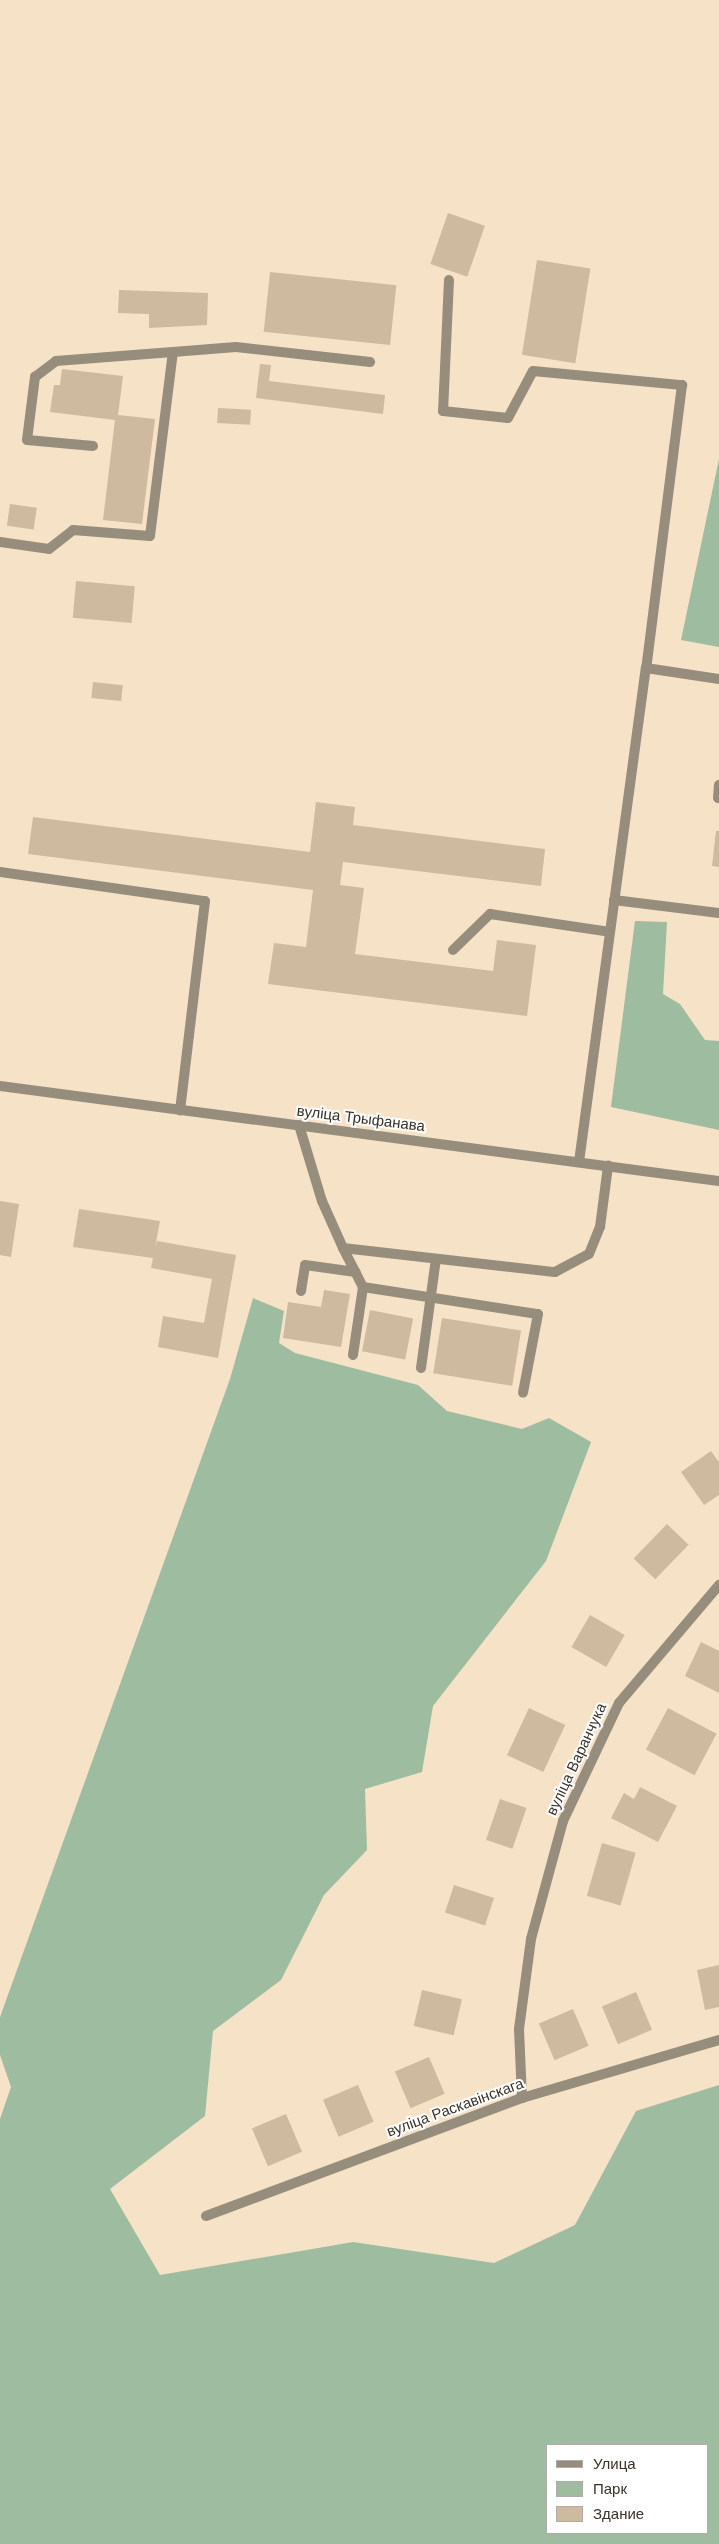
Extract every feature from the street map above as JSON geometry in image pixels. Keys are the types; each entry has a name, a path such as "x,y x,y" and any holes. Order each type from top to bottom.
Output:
{"street":[{"path":"450,280 443,411 508,418 533,370 682,385 646,668 579,1162"},
{"path":"93,446 27,440 35,377 56,360 236,347 370,362"},
{"path":"0,542 48,549 73,530 150,536 173,352"},
{"path":"646,668 719,680"},
{"path":"718,798 719,785"},
{"path":"0,872 205,901 180,1111"},
{"path":"614,900 719,914"},
{"path":"454,950 490,914 610,932"},
{"name":"вуліца Трыфанава","path":"0,1086 719,1181"},
{"path":"299,1125 319,1194 363,1287 353,1355"},
{"path":"343,1248 555,1272 590,1254 600,1227 608,1166"},
{"path":"421,1368 436,1259"},
{"path":"301,1291 305,1265 356,1272"},
{"path":"363,1287 538,1314 523,1393"},
{"name":"вуліца Варанчука","path":"522,2098 519,2029 531,1938 563,1821 619,1703 719,1585"},
{"name":"вуліца Раскавінскага","path":"206,2216 522,2098 719,2040"}],"green space":[{"path":"719,459 719,647 681,640"},
{"path":"635,921 667,922 663,994 680,1004 705,1040 719,1041 719,1130 611,1107"},
{"path":"253,1298 284,1311 279,1343 295,1353 418,1385 447,1411 522,1429 549,1418 591,1442 546,1561 433,1706 422,1772 365,1789 367,1850 324,1895 281,1980 213,2031 205,2116 110,2189 160,2275 353,2242 494,2263 575,2225 636,2111 719,2085 719,2544 0,2544 0,2119 11,2087 0,2055 0,2017 230,1379"}],"building":[{"path":"448,213 485,226 467,277 430,264"},
{"path":"537,260 590,268 575,363 522,355"},
{"path":"270,272 396,285 390,345 264,332"},
{"path":"119,290 208,293 207,325 149,328 149,314 118,313"},
{"path":"260,364 271,365 269,381 385,395 383,414 256,398"},
{"path":"62,369 123,376 118,415 155,419 142,524 103,520 115,420 50,412 54,385 60,385"},
{"path":"218,408 251,410 250,425 217,423"},
{"path":"10,504 37,508 34,530 7,526"},
{"path":"76,581 135,586 132,623 73,618"},
{"path":"93,682 123,685 121,701 91,698"},
{"path":"316,802 355,807 353,825 545,849 541,886 343,862 340,885 364,888 355,954 493,971 497,940 536,945 527,1016 268,984 274,943 306,947 313,890 28,854 33,817 310,852"},
{"path":"716,831 719,831 719,867 712,866"},
{"path":"0,1201 19,1204 11,1257 0,1255"},
{"path":"79,1209 160,1221 155,1248 157,1241 236,1255 218,1358 158,1347 163,1316 204,1323 212,1279 151,1268 153,1258 73,1247"},
{"path":"324,1290 350,1294 341,1347 283,1338 288,1302 321,1307"},
{"path":"370,1310 413,1318 405,1360 362,1351"},
{"path":"442,1318 521,1331 512,1386 433,1373"},
{"path":"711,1451 719,1462 719,1495 704,1505 681,1472"},
{"path":"667,1524 689,1545 655,1579 634,1559"},
{"path":"590,1615 625,1635 606,1667 572,1647"},
{"path":"701,1642 719,1651 719,1693 685,1676"},
{"path":"529,1708 565,1725 543,1772 507,1755"},
{"path":"668,1708 717,1734 694,1775 646,1749"},
{"path":"640,1787 677,1806 658,1842 611,1818 624,1793 634,1799"},
{"path":"500,1799 526,1808 512,1849 486,1840"},
{"path":"602,1843 636,1853 620,1906 587,1896"},
{"path":"454,1885 494,1898 485,1926 445,1913"},
{"path":"719,1965 719,2007 705,2010 697,1970"},
{"path":"422,1990 462,1999 454,2035 414,2026"},
{"path":"636,1992 652,2030 618,2044 602,2006"},
{"path":"573,2009 589,2046 555,2060 539,2023"},
{"path":"429,2057 445,2094 411,2108 395,2071"},
{"path":"358,2085 374,2122 339,2137 323,2100"},
{"path":"286,2114 302,2152 268,2166 252,2128"}]}
